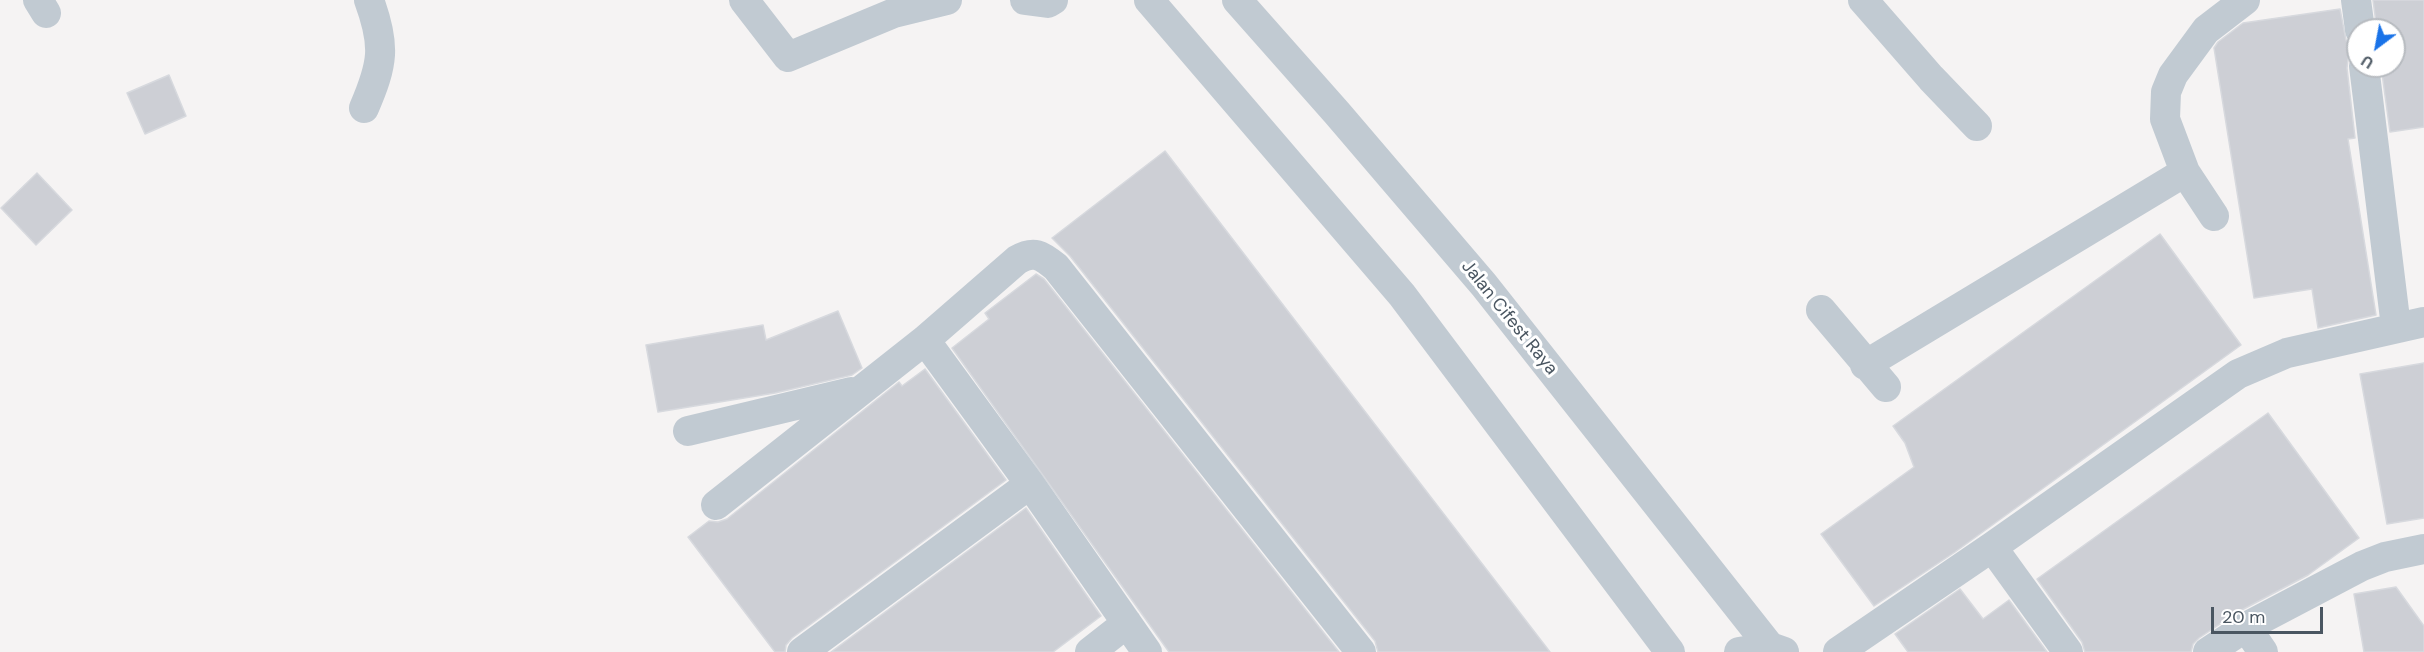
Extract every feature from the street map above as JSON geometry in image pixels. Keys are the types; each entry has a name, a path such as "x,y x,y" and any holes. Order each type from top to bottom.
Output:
{"street":[{"path":"364,108 380,67 381,50 381,41 369,0"},
{"path":"744,0 788,57 894,13 947,0"},
{"path":"1025,0 1048,3 1053,0"},
{"path":"1149,0 1402,295 1670,652"},
{"name":"Jalan Cifest Raya","path":"1237,0 1337,112 1484,285 1777,650"},
{"path":"1863,0 1931,78 1977,126"},
{"path":"2214,216 2185,172 2165,119 2166,92 2173,75 2206,30 2245,0"},
{"path":"2356,0 2358,18"},
{"path":"1838,652 1992,548 2238,374 2287,353 2410,325 2366,78"},
{"path":"1865,364 2185,172"},
{"path":"716,505 925,340 1017,260 1028,254 1038,255 1056,267 1361,652"},
{"path":"1821,310 1886,387"},
{"path":"925,340 1030,484 1147,652"},
{"path":"688,431 860,390"},
{"path":"802,652 1030,484"},
{"path":"1992,548 2068,652"},
{"path":"2208,652 2246,627 2362,566 2385,556 2424,549"},
{"path":"1090,652 1127,623"},
{"path":"2246,627 2263,652"},
{"path":"1739,652 1777,650"}],"building":[{"path":"2373,0 2424,0 2424,127 2390,132 2383,78 2406,78 2406,18 2375,18"},
{"path":"2340,9 2346,40 2346,78 2348,78 2355,138 2348,139 2376,315 2318,328 2312,289 2254,298 2214,48 2218,42 2243,23"},
{"path":"169,75 186,116 145,134 127,93"},
{"path":"1165,151 1550,652 1378,652 1375,641 1070,256 1052,238"},
{"path":"37,173 72,210 36,245 1,208"},
{"path":"2160,234 2241,345 1955,552 1874,606 1821,534 1914,467 1905,443 1893,426"},
{"path":"1036,274 1044,279 1339,652 1169,652 952,348 989,319 985,313"},
{"path":"838,311 862,368 852,375 775,393 658,412 646,345 763,325 766,340"},
{"path":"2424,363 2424,518 2387,524 2360,374"},
{"path":"925,369 1006,480 792,638 786,645 785,652 775,652 688,537 709,521 718,522 727,519 899,382 902,386"},
{"path":"2268,413 2359,538 2308,575 2238,612 2199,638 2193,644 2191,652 2085,652 2082,642 2037,579"},
{"path":"1026,508 1101,616 1053,652 831,652"},
{"path":"2396,587 2424,626 2424,652 2364,652 2354,594"},
{"path":"1960,589 1983,619 2009,600 2047,652 1908,652 1895,634"}]}
